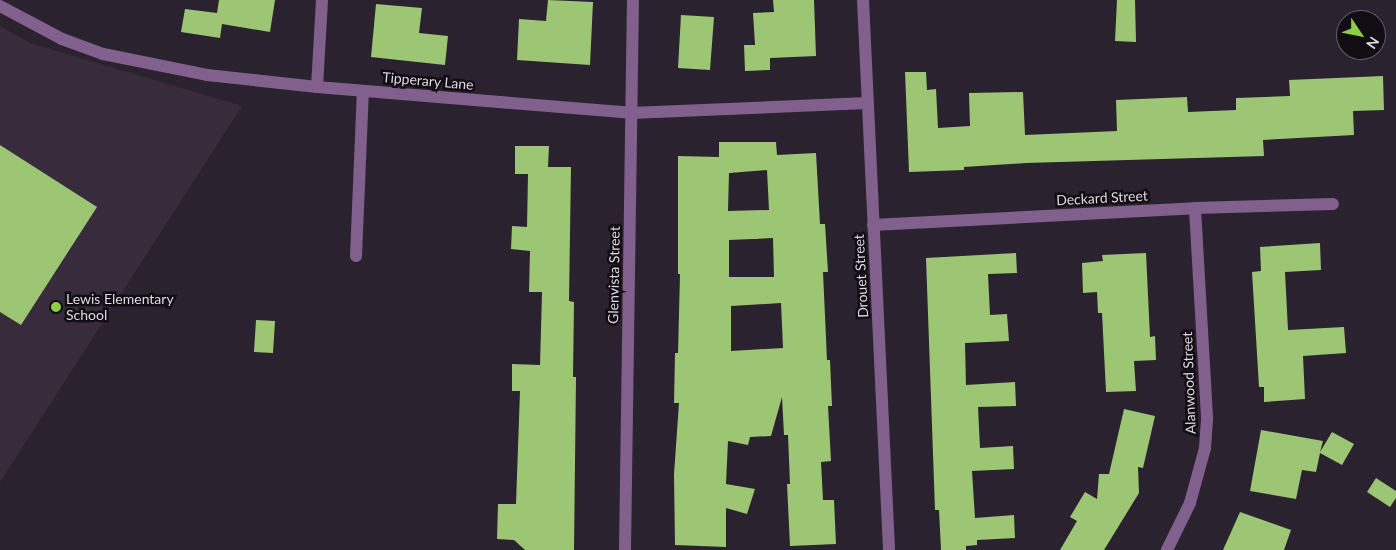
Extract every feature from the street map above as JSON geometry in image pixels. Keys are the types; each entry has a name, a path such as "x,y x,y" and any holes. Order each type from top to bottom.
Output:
{"street":[{"path":"317,87 322,0"},
{"name":"Glenvista Street","path":"625,550 632,0"},
{"name":"Drouet Street","path":"863,0 889,550"},
{"name":"Tipperary Lane","path":"0,6 62,39 103,54 207,75 317,87 631,113 867,103"},
{"path":"356,256 363,91"},
{"name":"Deckard Street","path":"873,224 1195,208 1333,204"},
{"name":"Alanwood Street","path":"1167,550 1190,503 1205,448 1207,417 1195,208"}],"shaded area":[{"name":"Lewis Elementary School","path":"0,26 30,43 242,106 0,482"}],"building":[{"path":"219,0 275,0 270,32 222,24 220,38 181,32 185,9 217,13"},
{"path":"548,0 593,2 590,65 517,60 519,19 546,21"},
{"path":"773,0 814,0 816,56 770,58 770,70 745,71 744,45 755,45 753,13 774,12"},
{"path":"1117,0 1135,0 1136,42 1115,41"},
{"path":"376,4 422,8 419,33 448,36 445,65 371,57"},
{"path":"681,15 714,17 710,70 678,68"},
{"path":"905,72 926,72 927,90 936,89 938,128 970,126 969,93 1023,92 1025,135 1117,131 1116,100 1187,97 1188,112 1236,110 1236,98 1290,96 1289,80 1383,76 1384,110 1353,111 1354,135 1263,140 1264,156 1026,163 964,167 964,170 909,172"},
{"path":"719,142 776,142 777,155 816,153 820,224 825,224 828,272 823,272 827,360 830,360 832,406 828,406 831,461 821,462 823,500 834,500 836,544 790,546 787,484 790,484 788,435 784,435 782,397 771,436 750,437 748,445 728,441 726,484 755,489 747,514 726,508 726,547 675,545 674,474 679,403 674,403 675,353 678,353 680,274 678,274 678,156 719,157","holes":["767,170 769,210 728,211 729,173","773,238 774,277 729,277 729,240","781,303 783,348 731,351 731,306"]},
{"path":"0,145 97,207 21,325 0,312"},
{"path":"515,146 549,146 548,167 571,167 569,301 574,302 573,377 576,377 574,550 525,550 514,540 497,539 498,504 516,504 520,391 512,391 512,364 540,365 542,292 529,292 530,251 511,249 512,226 527,227 528,174 515,174"},
{"path":"1320,243 1321,270 1285,272 1288,330 1344,327 1346,353 1303,356 1305,399 1264,402 1264,387 1259,387 1252,272 1261,271 1260,247"},
{"path":"1016,253 1017,273 988,274 990,315 1007,314 1009,341 965,343 966,385 1015,382 1016,406 978,407 980,448 1013,446 1014,469 972,471 975,518 1014,515 1015,538 977,540 977,545 966,546 966,550 941,550 939,510 935,510 926,258"},
{"path":"1146,253 1150,337 1155,336 1156,360 1134,361 1136,391 1106,392 1102,313 1098,313 1097,292 1083,293 1082,263 1103,261 1102,255"},
{"path":"256,320 275,321 273,353 254,352"},
{"path":"1124,409 1155,416 1143,468 1138,467 1139,493 1104,550 1060,550 1077,521 1070,517 1085,492 1097,499 1099,474 1109,474"},
{"path":"1261,430 1323,441 1320,452 1332,432 1354,444 1342,465 1320,453 1316,472 1302,470 1296,499 1250,491"},
{"path":"1376,478 1396,491 1396,498 1390,507 1367,492"},
{"path":"1240,512 1291,530 1284,550 1223,550"}],"place":[{"name":"Lewis Elementary School","path":"56,307"}]}
